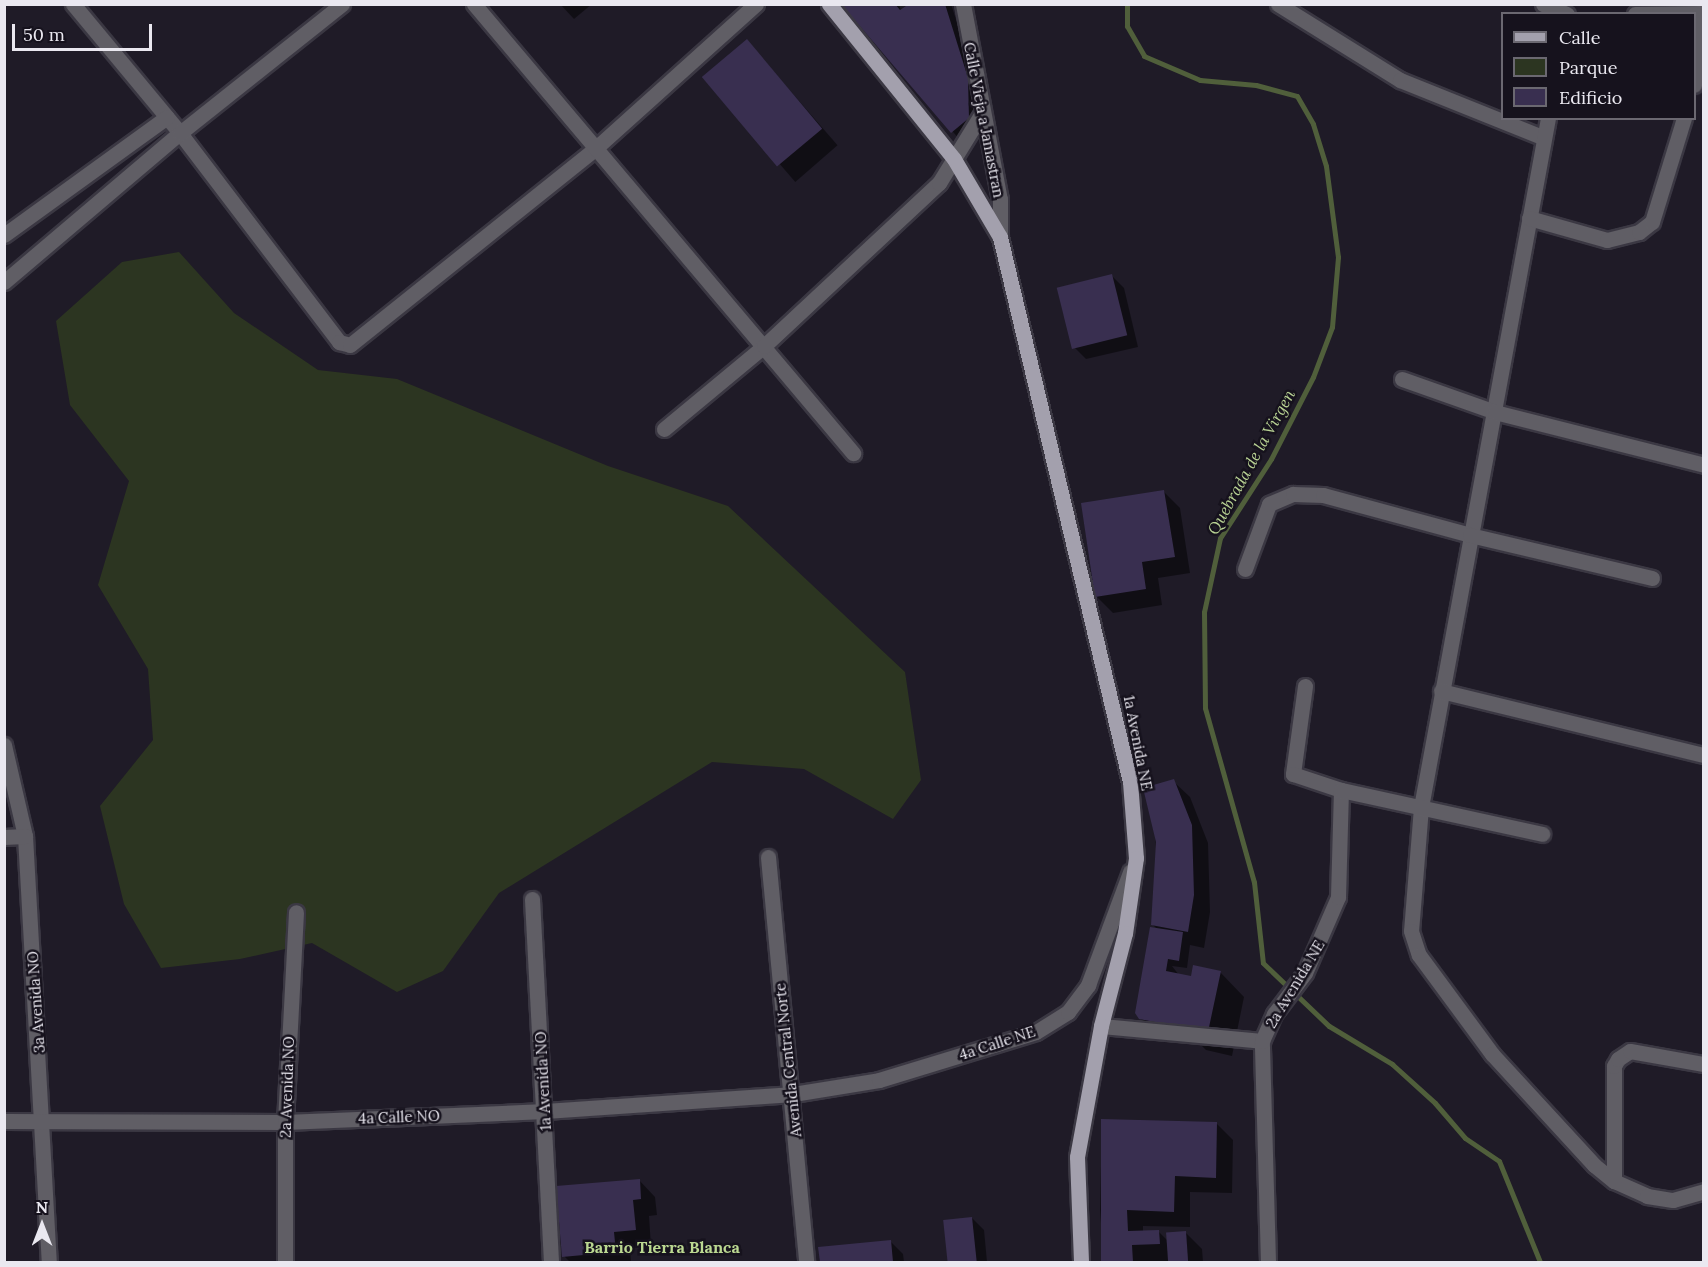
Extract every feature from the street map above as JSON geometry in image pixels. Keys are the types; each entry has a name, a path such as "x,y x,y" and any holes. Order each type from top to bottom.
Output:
{"main road":[{"name":"1a Avenida NE","path":"829,4 954,159 1000,237 1128,771 1136,858 1125,933 1101,1026 1077,1157 1081,1263"}],"street":[{"path":"73,4 180,133 339,342 350,345 597,147 756,4"},
{"path":"4,282 180,133 342,4"},
{"path":"474,4 853,453"},
{"name":"Calle Vieja a Jamastran","path":"963,4 1000,199 1000,237"},
{"path":"1278,4 1400,80 1544,138"},
{"path":"1543,4 1562,12"},
{"path":"1696,73 1701,13"},
{"path":"664,429 764,346 939,183 982,113"},
{"path":"4,236 167,117"},
{"path":"1548,120 1421,807 1411,931 1419,955 1492,1054 1594,1165 1614,1181 1647,1196 1673,1200 1704,1191"},
{"path":"1529,218 1607,240 1639,232 1652,222 1683,120"},
{"path":"1402,379 1495,412 1704,465"},
{"path":"1245,569 1269,504 1293,494 1323,495 1470,535 1652,578"},
{"path":"1305,686 1293,774 1341,790 1542,834"},
{"path":"1441,691 1704,754"},
{"name":"3a Avenida NO","path":"4,745 25,836 44,1119 49,1263"},
{"name":"2a Avenida NE","path":"1268,1263 1262,1041 1275,1014 1305,973 1338,897 1341,790"},
{"path":"4,837 25,836"},
{"name":"Avenida Central Norte","path":"768,857 793,1094 806,1263"},
{"name":"4a Calle NE","path":"793,1094 879,1080 1036,1032 1068,1012 1088,985 1136,858"},
{"name":"1a Avenida NO","path":"532,899 545,1112 551,1263"},
{"name":"2a Avenida NO","path":"285,1263 285,1122 296,912"},
{"path":"1101,1026 1262,1041"},
{"path":"1614,1181 1614,1066 1618,1059 1630,1051 1704,1064"},
{"name":"4a Calle NO","path":"4,1121 44,1119 285,1122 545,1112 793,1094"}],"green space":[{"path":"179,252 234,313 318,370 397,379 608,466 728,506 905,672 921,780 893,819 804,769 712,762 499,893 443,971 397,992 312,943 240,959 161,968 124,904 100,806 153,740 148,669 98,585 129,481 70,405 56,321 122,262"}],"building":[{"path":"841,4 895,4 900,10 909,4 945,4 968,78 969,118 951,133"},
{"path":"747,39 822,129 777,167 702,77"},
{"path":"1112,274 1127,335 1072,349 1057,288"},
{"path":"1164,490 1175,557 1142,562 1146,589 1095,597 1081,503"},
{"path":"1174,779 1192,825 1194,895 1188,932 1151,925 1156,842 1143,788"},
{"path":"1150,927 1183,932 1179,961 1168,959 1166,971 1191,976 1193,965 1221,971 1208,1032 1139,1019 1135,1013"},
{"path":"1101,1119 1217,1122 1216,1178 1175,1176 1174,1212 1127,1210 1128,1231 1159,1230 1160,1244 1132,1245 1133,1262 1101,1262"},
{"path":"640,1179 641,1199 633,1200 636,1230 614,1232 616,1252 562,1257 556,1186"},
{"path":"972,1217 977,1262 948,1262 943,1220"},
{"path":"1186,1231 1188,1262 1168,1262 1166,1232"},
{"path":"891,1240 893,1262 820,1262 818,1247"}],"waterway":[{"name":"Quebrada de la Virgen","path":"1127,4 1127,26 1144,56 1200,80 1256,85 1297,96 1313,124 1326,166 1338,257 1332,327 1313,377 1271,459 1220,538 1204,612 1205,708 1254,882 1263,963 1329,1026 1392,1064 1435,1103 1465,1138 1499,1161 1540,1262"}],"district":[{"name":"Barrio Tierra Blanca","path":"662,1247"}]}
